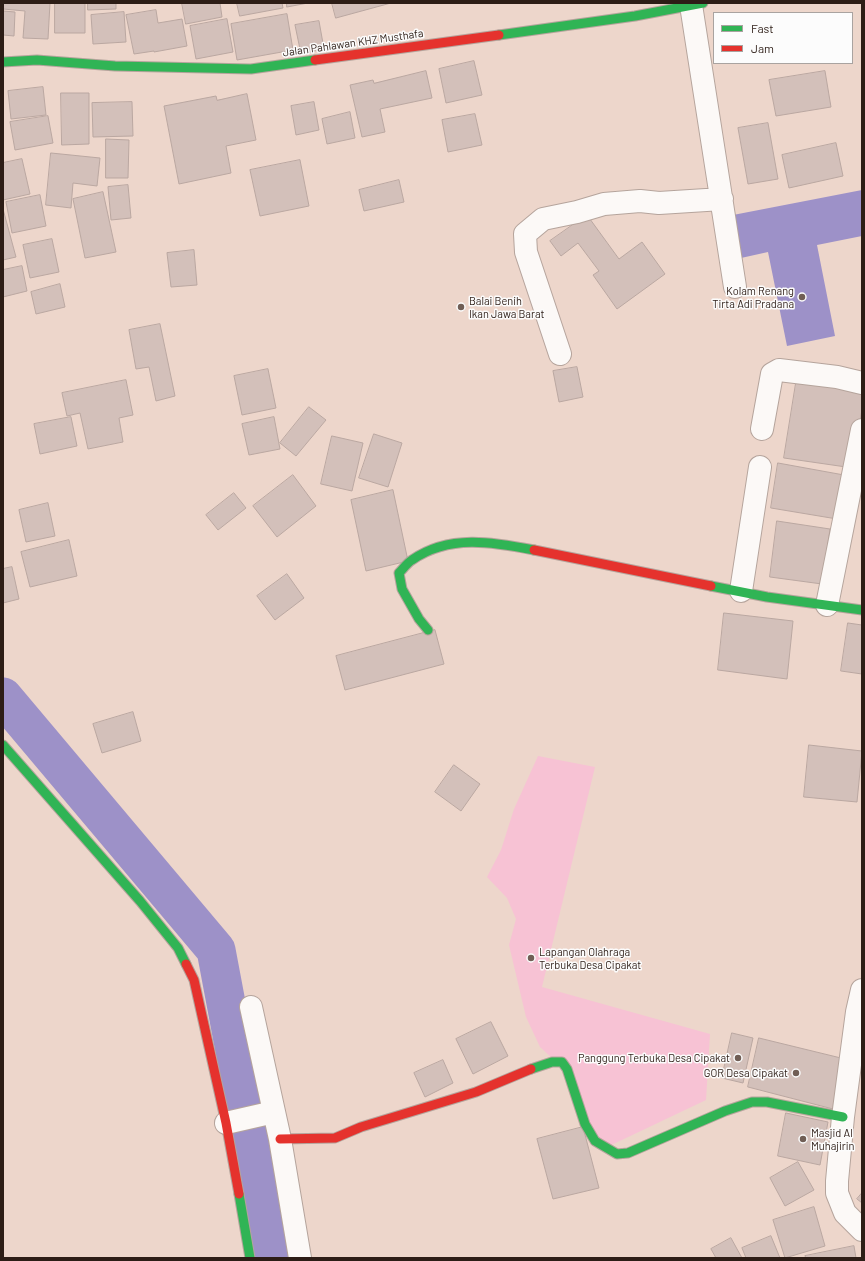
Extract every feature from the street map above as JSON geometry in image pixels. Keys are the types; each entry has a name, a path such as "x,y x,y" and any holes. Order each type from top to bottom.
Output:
{"street":[{"name":"Jalan Pahlawan KHZ Musthafa","path":"3,62 37,60 115,66 251,69 634,9 697,4"},
{"path":"697,4 735,287"},
{"path":"560,354 526,252 525,234 543,219 577,212 604,204 640,201 659,203 722,199"},
{"path":"762,429 772,374 779,370 837,377 862,383"},
{"path":"827,605 858,467 862,430"},
{"path":"741,591 760,467"},
{"path":"428,630 419,619 402,589 399,573 411,560 436,547 469,540 504,544 767,597 862,610"},
{"path":"3,746 140,901 178,948 194,980 232,1122 250,1258"},
{"path":"862,990 857,1012 836,1180 837,1193 844,1214 862,1230"},
{"path":"252,1007 271,1113 280,1138 300,1258"},
{"path":"280,1138 335,1138 361,1127 476,1092 552,1062 562,1062 567,1069 584,1124 595,1142 618,1154 628,1153 725,1111 752,1102 768,1102 843,1117"},
{"path":"232,1122 271,1113"}],"shaded area":[{"name":"Kolam Renang Tirta Adi Pradana","path":"862,190 862,236 817,245 835,336 787,346 768,252 741,258 733,215"},
{"name":"Lapangan Olahraga Terbuka Desa Cipakat","path":"538,756 595,767 542,987 710,1034 706,1100 603,1149 563,1068 540,1047 526,1017 509,945 516,919 507,898 487,877 501,850 514,809"}],"building":[{"path":"3,3 50,3 48,39 23,38 25,11 3,9"},
{"path":"55,3 85,3 85,33 55,33"},
{"path":"88,3 116,3 116,9 88,10"},
{"path":"182,3 220,3 222,17 186,24"},
{"path":"237,3 282,3 283,8 240,16"},
{"path":"287,3 308,3 287,7"},
{"path":"332,3 391,3 336,18"},
{"path":"156,10 158,23 182,19 187,46 134,54 126,15"},
{"path":"3,11 15,12 14,36 3,35"},
{"path":"124,12 126,42 93,44 91,15"},
{"path":"287,14 293,50 237,60 231,24"},
{"path":"227,19 233,52 196,59 190,26"},
{"path":"319,21 324,49 301,54 295,25"},
{"path":"474,61 482,95 446,103 439,69"},
{"path":"426,71 432,98 380,109 385,132 362,137 350,85 373,80 374,83"},
{"path":"825,71 831,107 776,116 769,80"},
{"path":"43,87 46,115 11,119 8,91"},
{"path":"61,93 89,93 89,144 62,145"},
{"path":"247,94 256,140 226,146 231,173 179,184 164,106 216,96 217,100"},
{"path":"132,102 133,136 93,137 92,103"},
{"path":"314,102 319,130 296,135 291,106"},
{"path":"350,112 355,138 327,144 322,119"},
{"path":"475,114 482,145 448,152 442,120"},
{"path":"48,116 53,143 15,150 10,122"},
{"path":"768,123 778,179 748,184 738,128"},
{"path":"106,139 129,140 128,178 106,178"},
{"path":"836,143 843,176 789,188 782,155"},
{"path":"51,153 100,158 97,186 73,183 71,208 46,205"},
{"path":"22,159 30,194 3,200 3,163"},
{"path":"300,160 309,206 260,216 250,170"},
{"path":"399,180 404,202 364,211 359,190"},
{"path":"128,185 131,218 111,220 108,187"},
{"path":"103,192 116,252 85,258 73,199"},
{"path":"40,195 46,226 12,233 6,202"},
{"path":"3,209 16,257 3,260"},
{"path":"587,215 619,259 642,242 665,274 617,309 593,275 599,271 578,243 561,256 550,241"},
{"path":"52,239 59,272 30,278 23,245"},
{"path":"194,250 197,285 171,287 167,253"},
{"path":"22,266 27,291 3,297 3,270"},
{"path":"60,284 65,307 36,314 31,292"},
{"path":"160,324 175,396 156,401 149,367 136,369 129,330"},
{"path":"577,367 583,397 559,402 553,371"},
{"path":"268,369 276,408 242,415 234,376"},
{"path":"797,377 862,387 862,409 853,468 784,458"},
{"path":"126,380 133,415 119,418 123,442 88,449 80,413 67,416 62,393"},
{"path":"309,407 326,420 296,456 280,443"},
{"path":"71,417 77,446 40,454 34,424"},
{"path":"274,417 280,449 249,455 242,424"},
{"path":"374,434 402,443 388,487 359,478"},
{"path":"332,436 363,443 352,491 321,484"},
{"path":"778,463 844,475 837,519 771,508"},
{"path":"293,475 316,506 277,537 253,506"},
{"path":"393,490 408,561 366,571 351,500"},
{"path":"234,493 246,508 218,530 206,515"},
{"path":"48,503 55,536 26,542 19,510"},
{"path":"777,521 830,529 822,584 770,577"},
{"path":"69,540 77,576 30,587 21,552"},
{"path":"12,567 19,599 3,603 3,569"},
{"path":"287,574 304,598 275,620 257,596"},
{"path":"724,613 793,621 787,679 718,670"},
{"path":"848,623 862,625 862,674 841,671"},
{"path":"435,630 444,664 345,690 336,656"},
{"path":"133,712 141,741 102,753 93,724"},
{"path":"809,745 862,751 857,802 804,797"},
{"path":"454,765 480,784 461,811 435,792"},
{"path":"491,1022 508,1056 473,1074 456,1039"},
{"name":"Panggung Terbuka Desa Cipakat","path":"732,1033 753,1038 743,1083 722,1078"},
{"name":"GOR Desa Cipakat","path":"759,1038 845,1059 833,1109 748,1087"},
{"path":"443,1060 453,1083 425,1097 414,1073"},
{"name":"Masjid Al Muhajirin","path":"786,1113 828,1122 820,1165 778,1156"},
{"path":"583,1127 599,1188 553,1199 537,1139"},
{"path":"798,1162 814,1190 785,1206 770,1178"},
{"path":"862,1193 862,1203 857,1199"},
{"path":"814,1207 825,1246 785,1258 773,1220"},
{"path":"771,1236 780,1258 746,1258 742,1248"},
{"path":"731,1238 742,1258 716,1258 711,1249"},
{"path":"854,1246 856,1258 806,1258 805,1256"}],"waterway":[{"path":"3,697 216,950 274,1258"}],"traffic: fast":[{"path":"499,35 635,16 703,3"},
{"path":"3,62 37,60 115,66 251,69 315,60"},
{"path":"428,630 419,619 402,589 399,573 410,561 441,546 456,543 487,543 534,550"},
{"path":"711,586 767,597 862,610"},
{"path":"3,745 140,901 178,948 186,964"},
{"path":"531,1069 552,1062 562,1062 567,1069 585,1124 595,1141 617,1154 628,1153 725,1111 752,1102 767,1102 843,1117"},
{"path":"239,1194 250,1258"}],"traffic: jam":[{"path":"315,60 499,35"},
{"path":"534,550 711,586"},
{"path":"186,964 194,980 226,1123 239,1194"},
{"path":"280,1139 335,1138 361,1127 476,1092 531,1069"}],"place":[{"name":"Kolam Renang Tirta Adi Pradana","path":"802,297"},
{"name":"Balai Benih Ikan Jawa Barat","path":"461,307"},
{"name":"Lapangan Olahraga Terbuka Desa Cipakat","path":"531,958"},
{"name":"Panggung Terbuka Desa Cipakat","path":"738,1058"},
{"name":"GOR Desa Cipakat","path":"796,1073"},
{"name":"Masjid Al Muhajirin","path":"803,1139"}]}
